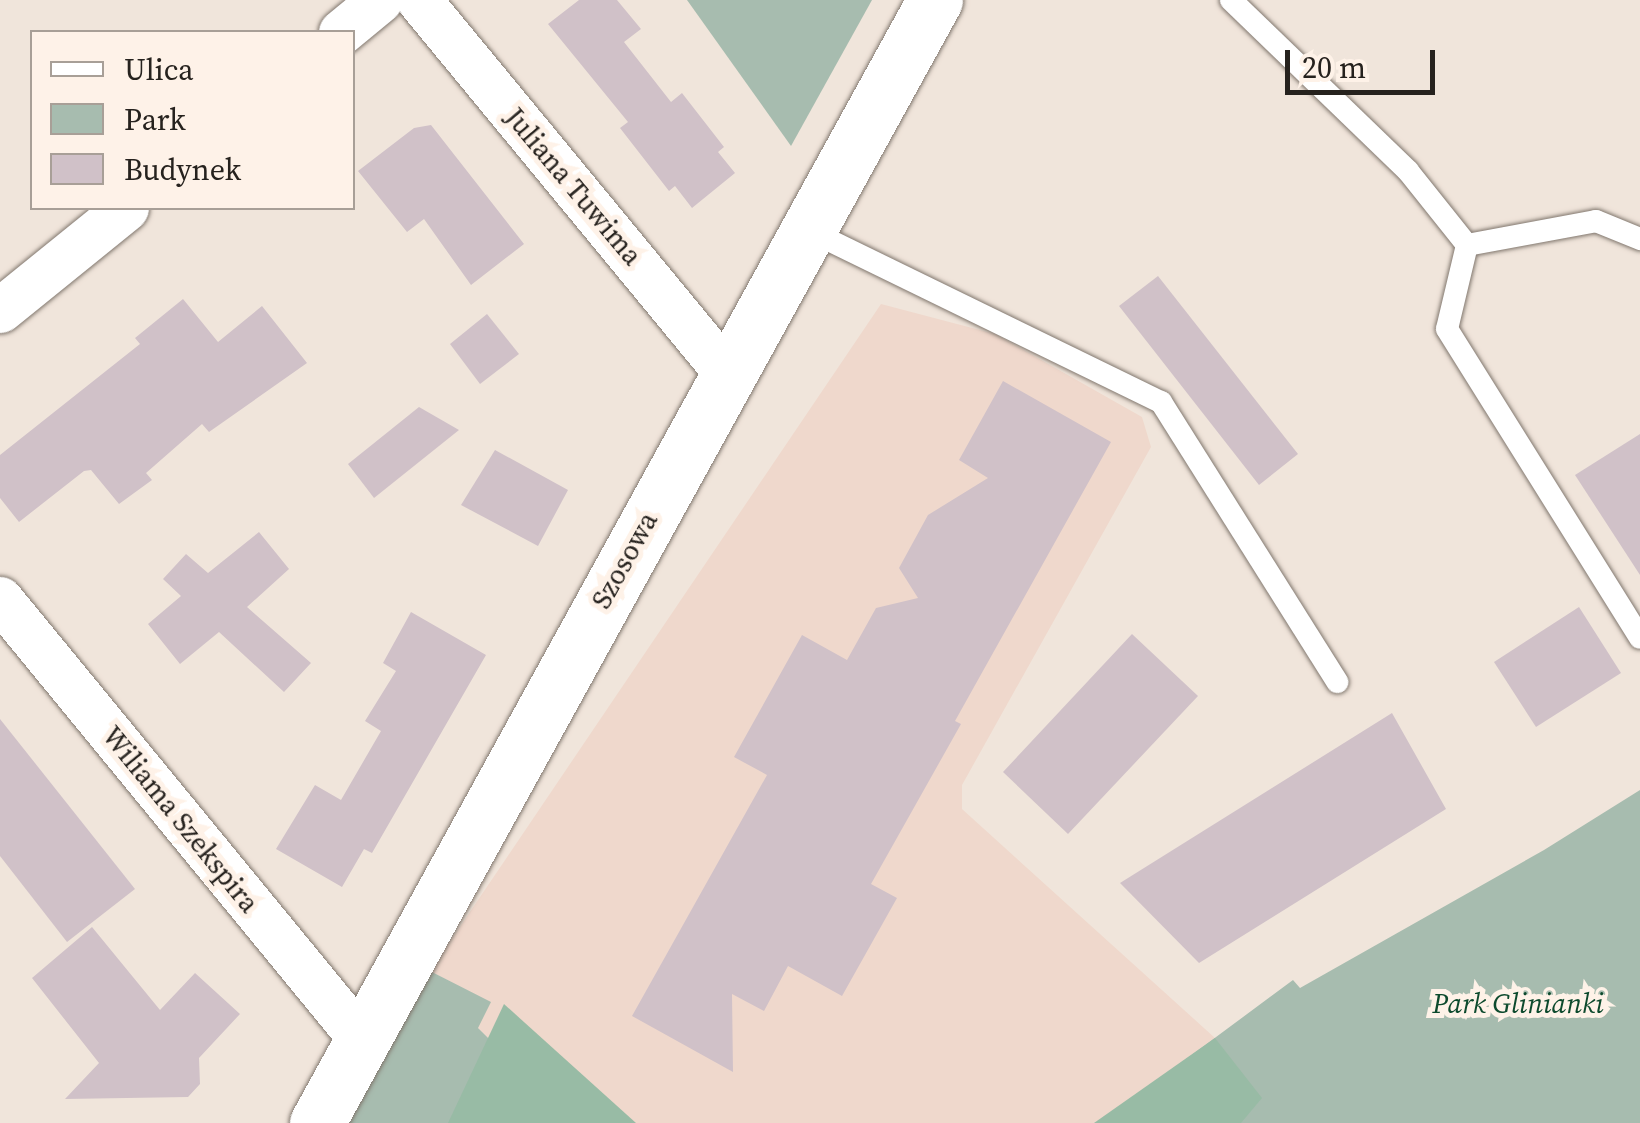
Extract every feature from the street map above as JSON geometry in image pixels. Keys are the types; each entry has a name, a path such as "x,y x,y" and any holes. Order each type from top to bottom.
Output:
{"street":[{"path":"343,30 380,0"},
{"name":"Juliana Tuwima","path":"419,0 727,374"},
{"name":"Szosowa","path":"317,1123 935,0"},
{"path":"0,310 124,210"},
{"name":"Wiliama Szekspira","path":"0,599 361,1039"}],"lane":[{"path":"1231,0 1408,171 1467,245"},
{"path":"1467,245 1596,221 1640,240"},
{"path":"808,230 1161,402 1337,682"},
{"path":"1467,245 1447,329 1640,638"}],"shaded area":[{"path":"881,304 995,334 1142,417 1151,447 962,785 962,809 1215,1038 1100,1123 574,1123 477,1027 490,1003 430,971"}],"green space":[{"path":"687,0 872,0 791,146"},
{"name":"Park Glinianki","path":"1640,790 1640,1123 1100,1123 1293,980 1300,988 1544,850"},
{"path":"430,971 491,1002 478,1028 574,1123 347,1123"},
{"path":"504,1004 636,1123 448,1123"},
{"path":"1215,1038 1262,1098 1241,1123 1094,1123"}],"building":[{"path":"579,0 617,0 641,29 624,42 671,102 682,93 724,147 718,152 735,173 692,208 675,186 669,191 620,128 628,122 548,24"},
{"path":"431,125 524,244 471,285 424,219 407,232 358,171 414,128"},
{"path":"1158,276 1298,454 1259,485 1119,306"},
{"path":"183,299 218,342 262,306 307,363 209,432 202,424 146,473 152,480 119,504 91,470 84,471 19,522 0,498 0,455 140,344 135,338"},
{"path":"487,314 519,354 480,384 450,344"},
{"path":"1003,381 1111,442 955,721 961,724 871,884 897,898 842,996 788,966 764,1011 732,994 733,1072 632,1016 767,775 734,757 802,635 847,660 876,608 918,598 899,568 928,515 988,478 959,460"},
{"path":"419,407 459,430 374,498 348,464"},
{"path":"1640,434 1640,575 1575,475"},
{"path":"495,450 568,490 538,546 461,505"},
{"path":"259,532 289,569 247,607 311,663 284,692 219,632 180,664 148,624 181,596 163,579 186,554 208,573"},
{"path":"1579,607 1621,673 1536,727 1494,662"},
{"path":"411,612 486,655 372,853 364,849 342,887 276,849 315,785 341,800 381,731 365,721 396,671 383,663"},
{"path":"1132,634 1198,696 1068,834 1003,772"},
{"path":"1392,713 1446,809 1199,963 1120,883"},
{"path":"0,719 135,889 67,942 0,856"},
{"path":"92,927 160,1010 195,973 240,1014 199,1058 200,1084 188,1097 65,1099 99,1063 32,978"}]}
